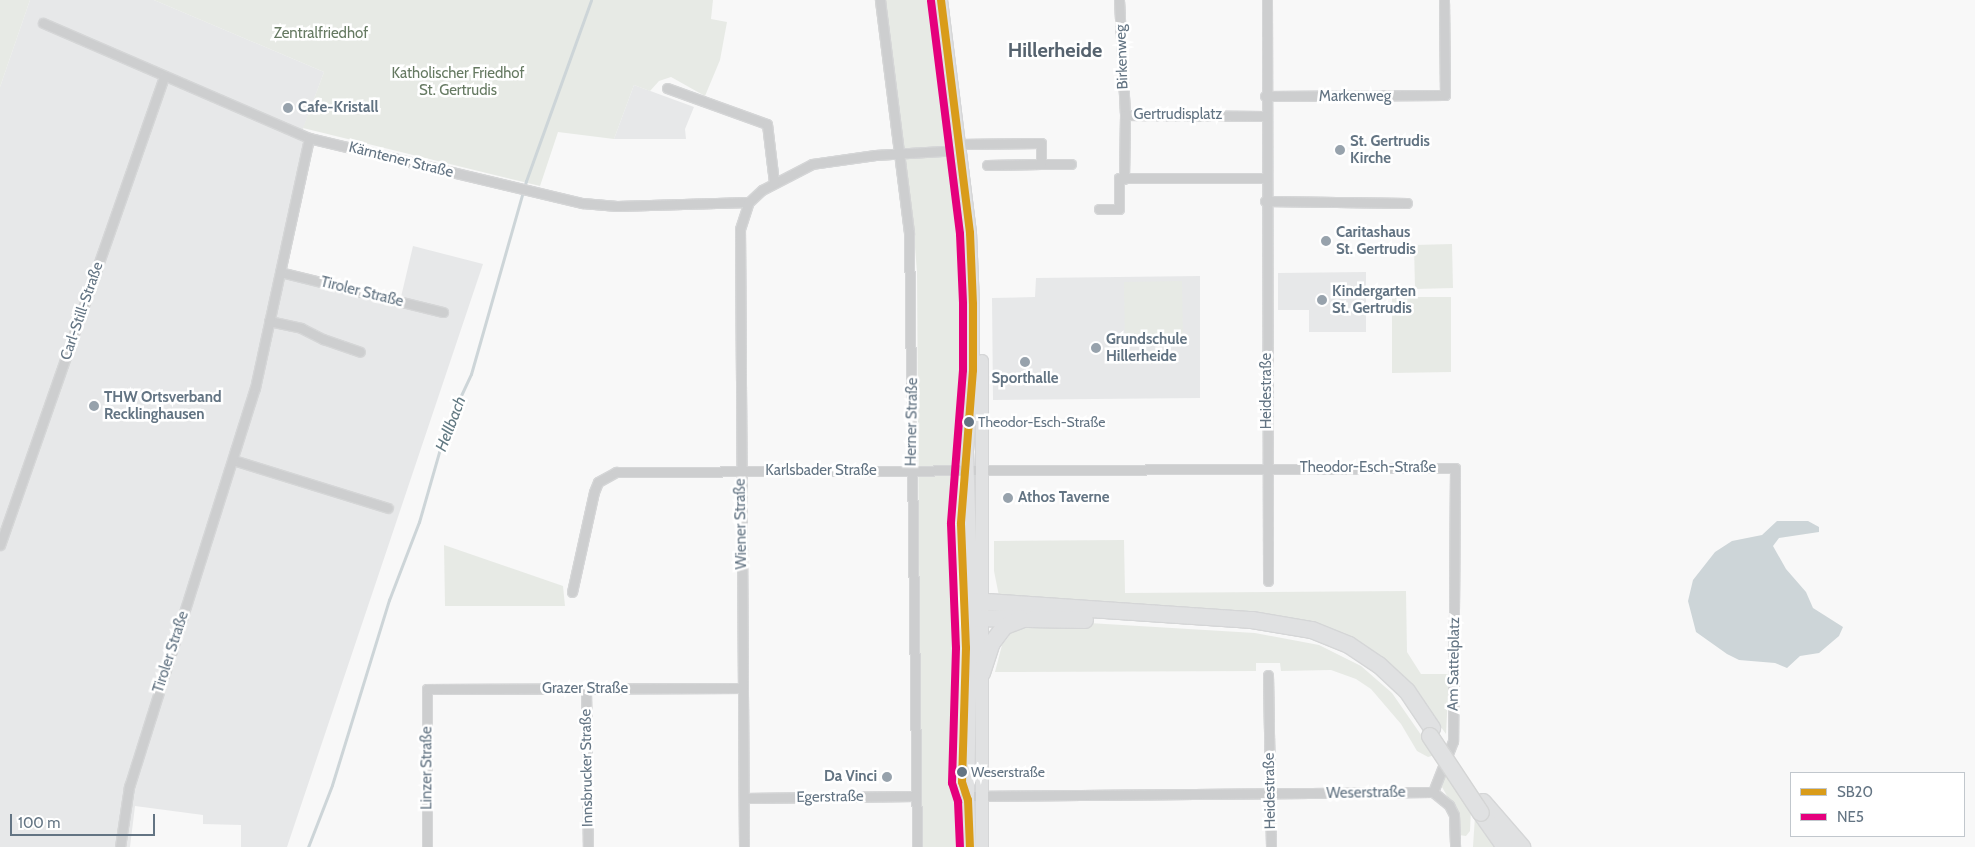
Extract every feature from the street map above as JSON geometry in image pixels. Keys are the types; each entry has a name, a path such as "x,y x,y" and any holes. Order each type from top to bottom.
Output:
{"highway":[{"path":"977,601 1252,620 1312,630 1349,645 1379,665 1407,691 1431,732 1482,807 1505,845"},
{"path":"977,619 1033,619 1247,628 1318,641 1354,657 1378,674 1431,732"},
{"path":"982,672 992,643 1005,626 1013,622 1033,619"},
{"path":"1482,807 1522,847"}],"main road":[{"path":"940,0 980,276 981,472 977,619 968,796 970,847"},
{"path":"948,0 970,234 974,336 967,472 977,601"},
{"path":"977,619 982,672 982,847"}],"street":[{"name":"Herner Straße","path":"880,0 901,153 912,314 911,472 917,847"},
{"name":"Birkenweg","path":"1119,0 1125,115"},
{"name":"Heidestraße","path":"1267,0 1265,116 1268,581"},
{"name":"Markenweg","path":"1266,96 1445,95 1444,0"},
{"name":"Kärntener Straße","path":"42,23 309,138 582,203 617,206 748,202"},
{"name":"Carl-Still-Straße","path":"0,545 164,76"},
{"path":"667,88 767,124 774,183"},
{"name":"Gertrudisplatz","path":"1099,209 1119,209 1119,178 1124,179 1125,115 1265,116"},
{"name":"Tiroler Straße","path":"120,847 129,787 255,388 309,138"},
{"path":"748,202 774,183 812,164 833,159 962,146 1041,143 1041,164"},
{"path":"987,165 1071,164"},
{"path":"1124,179 1266,178"},
{"path":"1266,201 1407,203"},
{"name":"Wiener Straße","path":"744,847 740,471 740,229 748,202"},
{"name":"Tiroler Straße","path":"280,272 443,312"},
{"path":"270,321 301,328 323,339 360,352"},
{"path":"232,460 388,508"},
{"name":"Theodor-Esch-Straße","path":"981,472 1267,468 1455,468"},
{"name":"Am Sattelplatz","path":"1433,792 1453,741 1455,468"},
{"name":"Karlsbader Straße","path":"572,592 594,492 606,475 740,471 981,472"},
{"name":"Heidestraße","path":"1268,676 1271,847"},
{"name":"Grazer Straße","path":"426,689 743,688"},
{"name":"Linzer Straße","path":"426,689 427,847"},
{"name":"Innsbrucker Straße","path":"586,689 588,847"},
{"path":"1433,792 1449,805 1454,815 1455,847"},
{"name":"Weserstraße","path":"968,796 1433,792"},
{"name":"Egerstraße","path":"744,798 916,796"}],"shaded area":[{"path":"30,0 154,0 324,72 299,140 314,146 286,269 401,297 413,246 483,264 287,847 241,847 241,825 203,824 203,815 135,806 130,847 0,847 0,87"},
{"path":"634,85 694,107 685,129 686,139 614,139"},
{"name":"Kindergarten St. Gertrudis","path":"1366,272 1366,332 1309,332 1309,310 1278,310 1278,273"},
{"name":"Grundschule Hillerheide","path":"1200,276 1200,398 993,400 992,298 1035,297 1036,278"},
{"path":"1777,521 1808,521 1819,527 1819,532 1779,538 1773,546 1786,569 1806,592 1813,608 1843,627 1839,636 1819,653 1800,656 1787,668 1775,663 1739,660 1727,654 1696,632 1688,601 1693,580 1715,552 1732,541 1762,535"}],"green space":[{"path":"0,0 30,0 0,87"},
{"path":"154,0 713,0 711,19 727,22 720,60 705,96 671,77 659,81 650,91 634,85 614,139 558,132 540,186 303,128 324,72"},
{"path":"885,0 936,0 967,261 969,349 960,412 958,605 963,648 959,743 964,847 921,847 917,272 912,211"},
{"path":"1452,244 1453,288 1415,289 1414,245"},
{"path":"1182,281 1183,342 1125,343 1124,282"},
{"path":"1392,297 1451,297 1451,372 1392,373"},
{"path":"1124,540 1125,593 1406,591 1407,652 1421,674 1449,674 1446,734 1417,694 1340,634 999,596 994,571 994,541"},
{"path":"444,545 563,586 565,606 445,606"},
{"path":"1089,623 1255,633 1319,645 1361,666 1392,693 1435,755 1428,757 1417,751 1401,724 1371,689 1356,679 1331,670 1281,671 1280,663 1256,663 1256,671 995,672 1002,645 1009,636 1004,631 1012,626"},
{"path":"1444,770 1471,809 1470,831 1466,836 1459,835 1455,810 1442,787"},
{"path":"1475,816 1497,847 1473,847"}],"waterway":[{"name":"Hellbach","path":"308,847 332,785 389,600 419,522 440,449 449,436 457,404 471,374 526,181 591,0"}],"transit line":[{"name":"SB20","path":"941,0 970,233 973,304 973,370 961,524 966,648 962,782 968,800 970,847"},
{"name":"NE5","path":"931,1 960,234 963,304 963,370 951,524 956,648 952,783 958,802 960,847"}],"place":[{"name":"Cafe-Kristall","path":"288,108"},
{"name":"St. Gertrudis Kirche","path":"1340,150"},
{"name":"Caritashaus St. Gertrudis","path":"1326,241"},
{"name":"Kindergarten St. Gertrudis","path":"1322,300"},
{"name":"Grundschule Hillerheide","path":"1096,348"},
{"name":"Sporthalle","path":"1025,362"},
{"name":"THW Ortsverband Recklinghausen","path":"94,406"},
{"name":"Theodor-Esch-Straße","path":"969,422"},
{"name":"Athos Taverne","path":"1008,498"},
{"name":"Weserstraße","path":"962,772"},
{"name":"Da Vinci","path":"887,777"}],"district":[{"name":"Hillerheide","path":"1055,50"}],"park label":[{"name":"Zentralfriedhof","path":"321,34"},
{"name":"Katholischer Friedhof St. Gertrudis","path":"458,82"}]}
